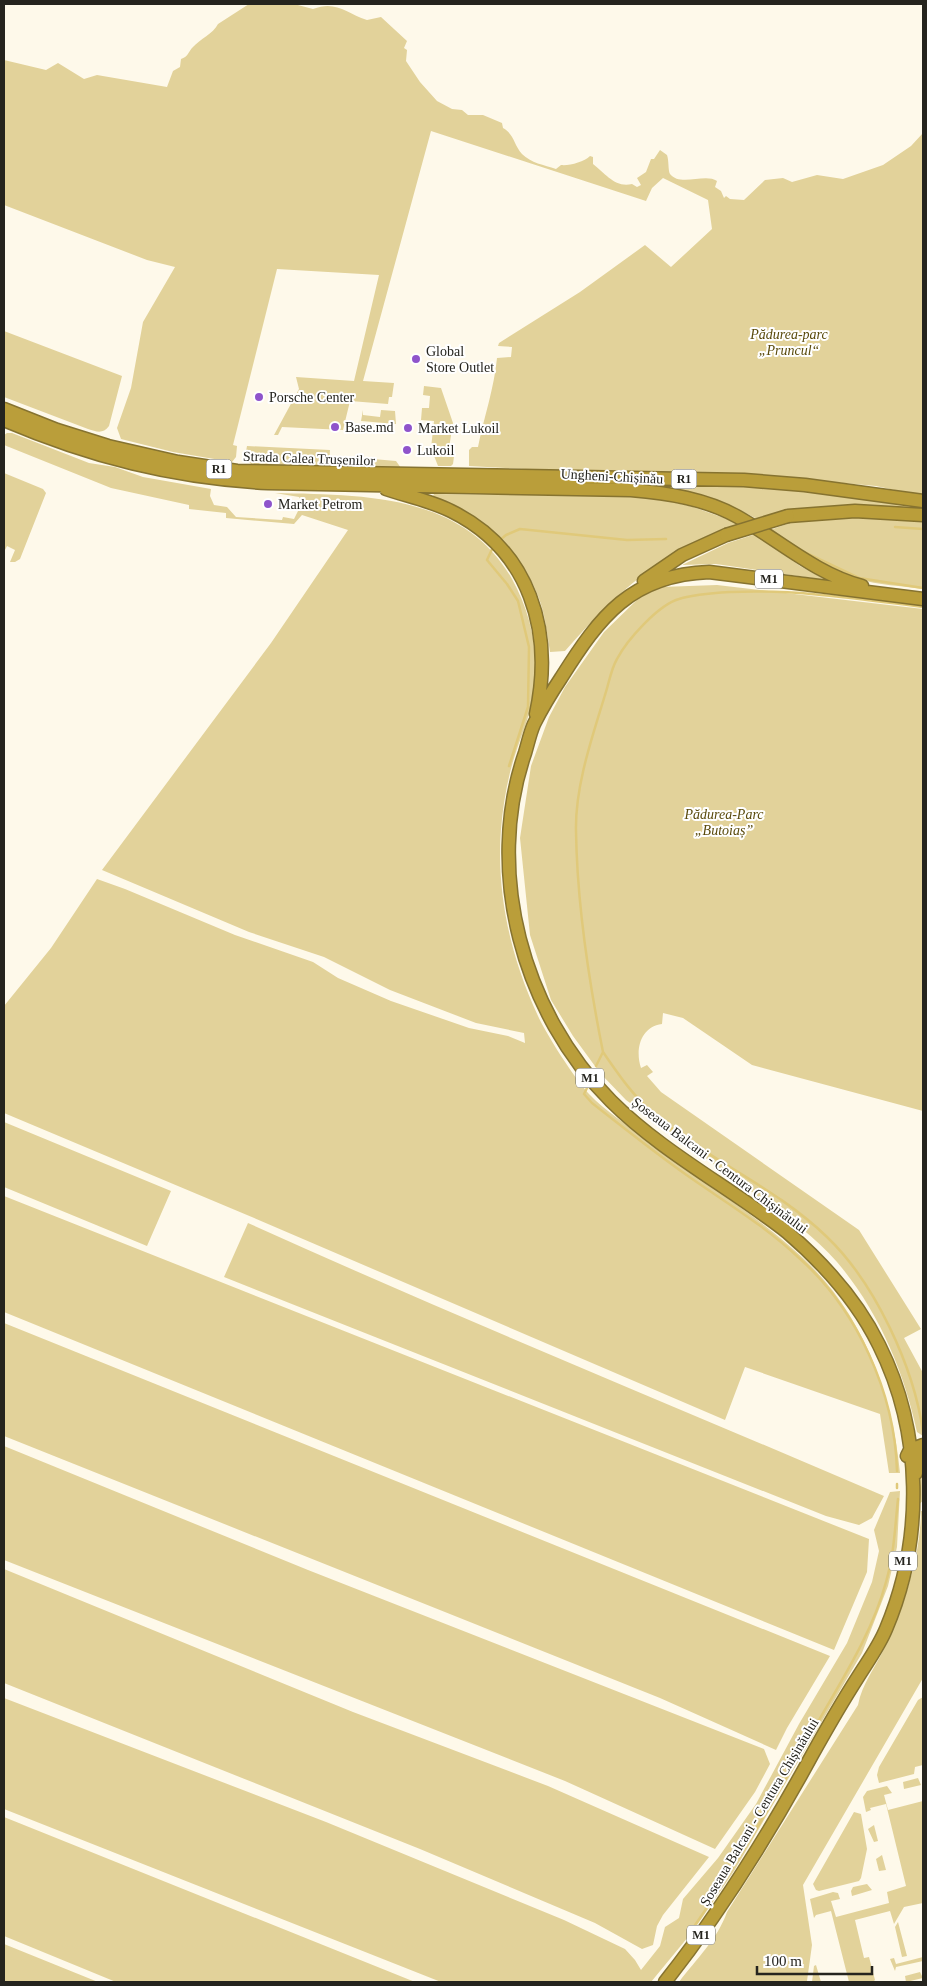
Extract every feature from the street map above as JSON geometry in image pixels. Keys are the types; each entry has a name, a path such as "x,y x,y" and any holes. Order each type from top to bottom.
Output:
{"highway":[{"name":"Strada Calea Trușenilor","path":"4,409 99,444 144,456 218,469 442,481"},
{"name":"Strada Calea Trușenilor","path":"4,420 84,451 158,471 239,482 374,485 442,481"},
{"name":"Ungheni-Chișinău","path":"442,481 744,480 805,484 923,501"},
{"name":"Ungheni-Chișinău","path":"442,481 631,490 683,497 736,516 825,572 851,583 906,597"},
{"path":"374,485 450,510 464,518 491,538 519,573 534,601 540,631 541,690 534,725"},
{"name":"M1","path":"634,591 647,578 670,563 726,535 788,516 855,511 923,514"},
{"name":"Șoseaua Balcani - Centura Chișinăului","path":"857,1679 892,1591 902,1547 906,1511 904,1460 897,1418 866,1323 835,1280 805,1248 787,1232 659,1141 616,1106 587,1074 552,1021 537,991 524,954 510,886 509,844 513,799 520,766 534,725 576,654 597,627 634,591 666,577 709,572 923,599"},
{"name":"M1","path":"857,1679 887,1616 903,1564 910,1513 907,1460 918,1447 905,1441 893,1388 866,1323"},
{"path":"898,1595 909,1567 917,1521 916,1466 918,1447"},
{"name":"Șoseaua Balcani - Centura Chișinăului","path":"665,1982 703,1932 753,1858 879,1644 898,1595 908,1557 913,1525 918,1447"}],"green space":[{"name":"Pădurea-parc „Pruncul“","path":"249,4 294,4 313,9 328,6 341,8 367,20 381,17 407,41 404,48 407,50 406,61 420,82 437,101 452,109 462,110 468,115 483,115 502,123 503,128 512,136 519,151 534,162 556,169 561,165 576,163 590,156 593,157 593,164 611,179 626,185 632,184 637,187 641,185 637,178 646,172 651,159 654,159 660,150 667,155 669,173 674,178 686,180 712,179 717,181 715,187 721,191 724,198 726,196 730,199 744,200 765,180 783,178 792,182 817,175 843,179 883,165 911,146 923,133 923,496 876,486 746,474 544,470 469,466 469,450 472,447 478,447 497,358 511,357 512,347 498,346 499,343 580,292 645,245 671,267 712,229 708,200 663,178 652,188 646,201 431,131 363,381 394,383 392,397 389,397 388,404 350,401 343,430 282,427 278,435 274,435 299,389 296,377 354,381 379,275 277,269 233,445 237,446 236,457 232,462 173,452 121,439 117,428 131,388 143,322 175,267 147,260 4,205 4,60 46,70 58,63 84,79 97,75 167,87 173,71 180,67 181,59 187,56 191,49 213,31 218,24"},
{"path":"4,331 122,376 107,429 100,432 91,430 4,397"},
{"path":"424,386 441,388 453,423 449,448 455,449 451,466 438,466 431,448 434,421 421,420 422,408 429,408 430,396 423,395"},
{"path":"363,410 363,415 380,417 381,410 395,411 396,424 361,421"},
{"path":"12,433 89,463 115,467 143,477 211,489 210,496 214,505 227,507 236,517 282,520 283,517 294,519 302,503 299,497 275,493 375,498 408,504 438,515 467,530 491,551 512,579 518,591 528,615 534,641 536,668 534,691 507,784 500,853 503,901 513,948 528,994 548,1035 568,1067 595,1100 767,1227 805,1260 825,1282 859,1331 872,1358 890,1415 900,1473 889,1473 880,1414 745,1367 725,1420 4,1113 4,1006 51,948 97,879 235,935 313,962 338,978 391,1001 469,1028 508,1036 525,1043 524,1033 476,1023 390,990 324,957 249,932 102,870 271,643 348,530 302,515 294,524 226,518 226,513 189,509 189,505 111,488 4,445 4,435"},
{"path":"247,446 330,450 329,465 251,464 245,457"},
{"path":"373,459 396,461 401,468 363,467 365,461"},
{"path":"4,473 43,489 46,493 20,559 15,562 10,562 15,550 7,546 4,552"},
{"path":"622,484 739,485 795,489 923,505 923,510 881,507 819,508 798,510 757,519 725,504 708,499"},
{"path":"434,494 655,498 693,507 741,524 714,533 666,559 644,574 603,610 565,651 550,652 546,623 540,603 532,582 516,556 483,523 455,505 433,496"},
{"path":"858,517 923,521 923,589 874,583 846,575 812,558 770,530 790,523 790,521"},
{"path":"756,534 800,566 826,580 716,564 682,565 728,543"},
{"name":"Pădurea-Parc „Butoiaș”","path":"717,585 923,609 923,1111 752,1065 683,1018 663,1013 662,1024 649,1030 641,1040 639,1061 641,1068 647,1065 653,1072 647,1076 661,1092 859,1230 921,1329 904,1338 923,1373 923,1436 917,1432 905,1386 888,1342 865,1300 852,1281 827,1251 806,1232 626,1100 600,1073 573,1036 551,1000 530,935 520,838 531,766 549,717 565,687 604,632 640,597 661,587"},
{"path":"4,1122 171,1191 147,1246 4,1187"},
{"path":"4,1196 869,1539 867,1572 834,1650 4,1312"},
{"path":"248,1223 486,1327 884,1496 872,1518 859,1525 826,1516 224,1277"},
{"path":"4,1323 830,1656 776,1750 660,1698 4,1436"},
{"path":"4,1446 308,1570 764,1749 770,1764 755,1792 715,1849 565,1781 4,1560"},
{"path":"923,1458 923,1501 919,1504 919,1470"},
{"path":"900,1491 897,1547 888,1586 862,1653 734,1871 693,1931 651,1982 441,1982 4,1809 4,1698 326,1822 564,1920 625,1949 641,1970 660,1946 665,1927 679,1918 683,1899 718,1858 756,1804 799,1724 847,1643 872,1582 879,1551 874,1530 890,1492"},
{"path":"921,1511 923,1511 923,1678 803,1885 812,1945 807,1981 679,1982 718,1931 727,1912 858,1705 862,1690 884,1649 898,1616 910,1582 918,1547"},
{"path":"4,1569 353,1712 548,1786 709,1857 663,1915 657,1926 653,1945 642,1949 595,1923 420,1849 4,1683"},
{"path":"923,1697 923,1765 915,1767 914,1774 879,1783 877,1775 879,1767 918,1700"},
{"path":"918,1778 921,1785 904,1789 903,1782"},
{"path":"887,1786 892,1793 884,1795 888,1810 923,1801 923,1903 904,1907 894,1924 890,1911 855,1920 864,1958 869,1957 875,1980 873,1982 849,1982 831,1911 816,1915 814,1918 810,1899 833,1892 838,1893 840,1899 831,1901 836,1917 889,1903 887,1892 906,1886 886,1804 870,1808 871,1810 866,1812 863,1797 867,1791"},
{"path":"854,1812 861,1814 867,1849 861,1878 859,1881 819,1891 816,1890 813,1884"},
{"path":"4,1817 415,1982 116,1982 4,1936"},
{"path":"874,1825 878,1841 874,1842 868,1829"},
{"path":"882,1855 886,1870 879,1871 876,1859"},
{"path":"867,1884 872,1890 852,1896 851,1891 853,1887"},
{"path":"898,1922 907,1956 902,1957 895,1927"},
{"path":"4,1944 98,1982 4,1982"},
{"path":"923,1957 923,1961 896,1967 895,1971 890,1959 894,1958 896,1964"},
{"path":"816,1965 821,1982 812,1982 814,1966"},
{"path":"920,1972 923,1978 906,1982 905,1976"}],"waterway":[{"path":"895,527 923,529"},
{"path":"500,540 520,529 627,540 666,539"},
{"path":"493,547 487,560 518,601 529,647 528,707 509,766"},
{"path":"804,552 859,578 923,588"},
{"path":"596,1066 603,1052 581,914 576,814 581,780 590,745 615,663 622,651 635,633 662,608 679,599 698,595 755,591 779,592 827,595 923,607"},
{"path":"603,1052 633,1093 654,1114 696,1146 786,1203 807,1219 845,1256 861,1278 890,1327 911,1381 923,1432"},
{"path":"587,1088 584,1094 592,1103 688,1176 772,1235 798,1257 838,1301 855,1327 869,1354 880,1383 889,1412 895,1442 897,1471"},
{"path":"689,1934 722,1884 785,1780 864,1639 873,1620 889,1572 898,1499"}],"place":[{"name":"Global Store Outlet","path":"416,359"},
{"name":"Porsche Center","path":"259,397"},
{"name":"Base.md","path":"335,427"},
{"name":"Market Lukoil","path":"408,428"},
{"name":"Lukoil","path":"407,450"},
{"name":"Market Petrom","path":"268,504"}]}
